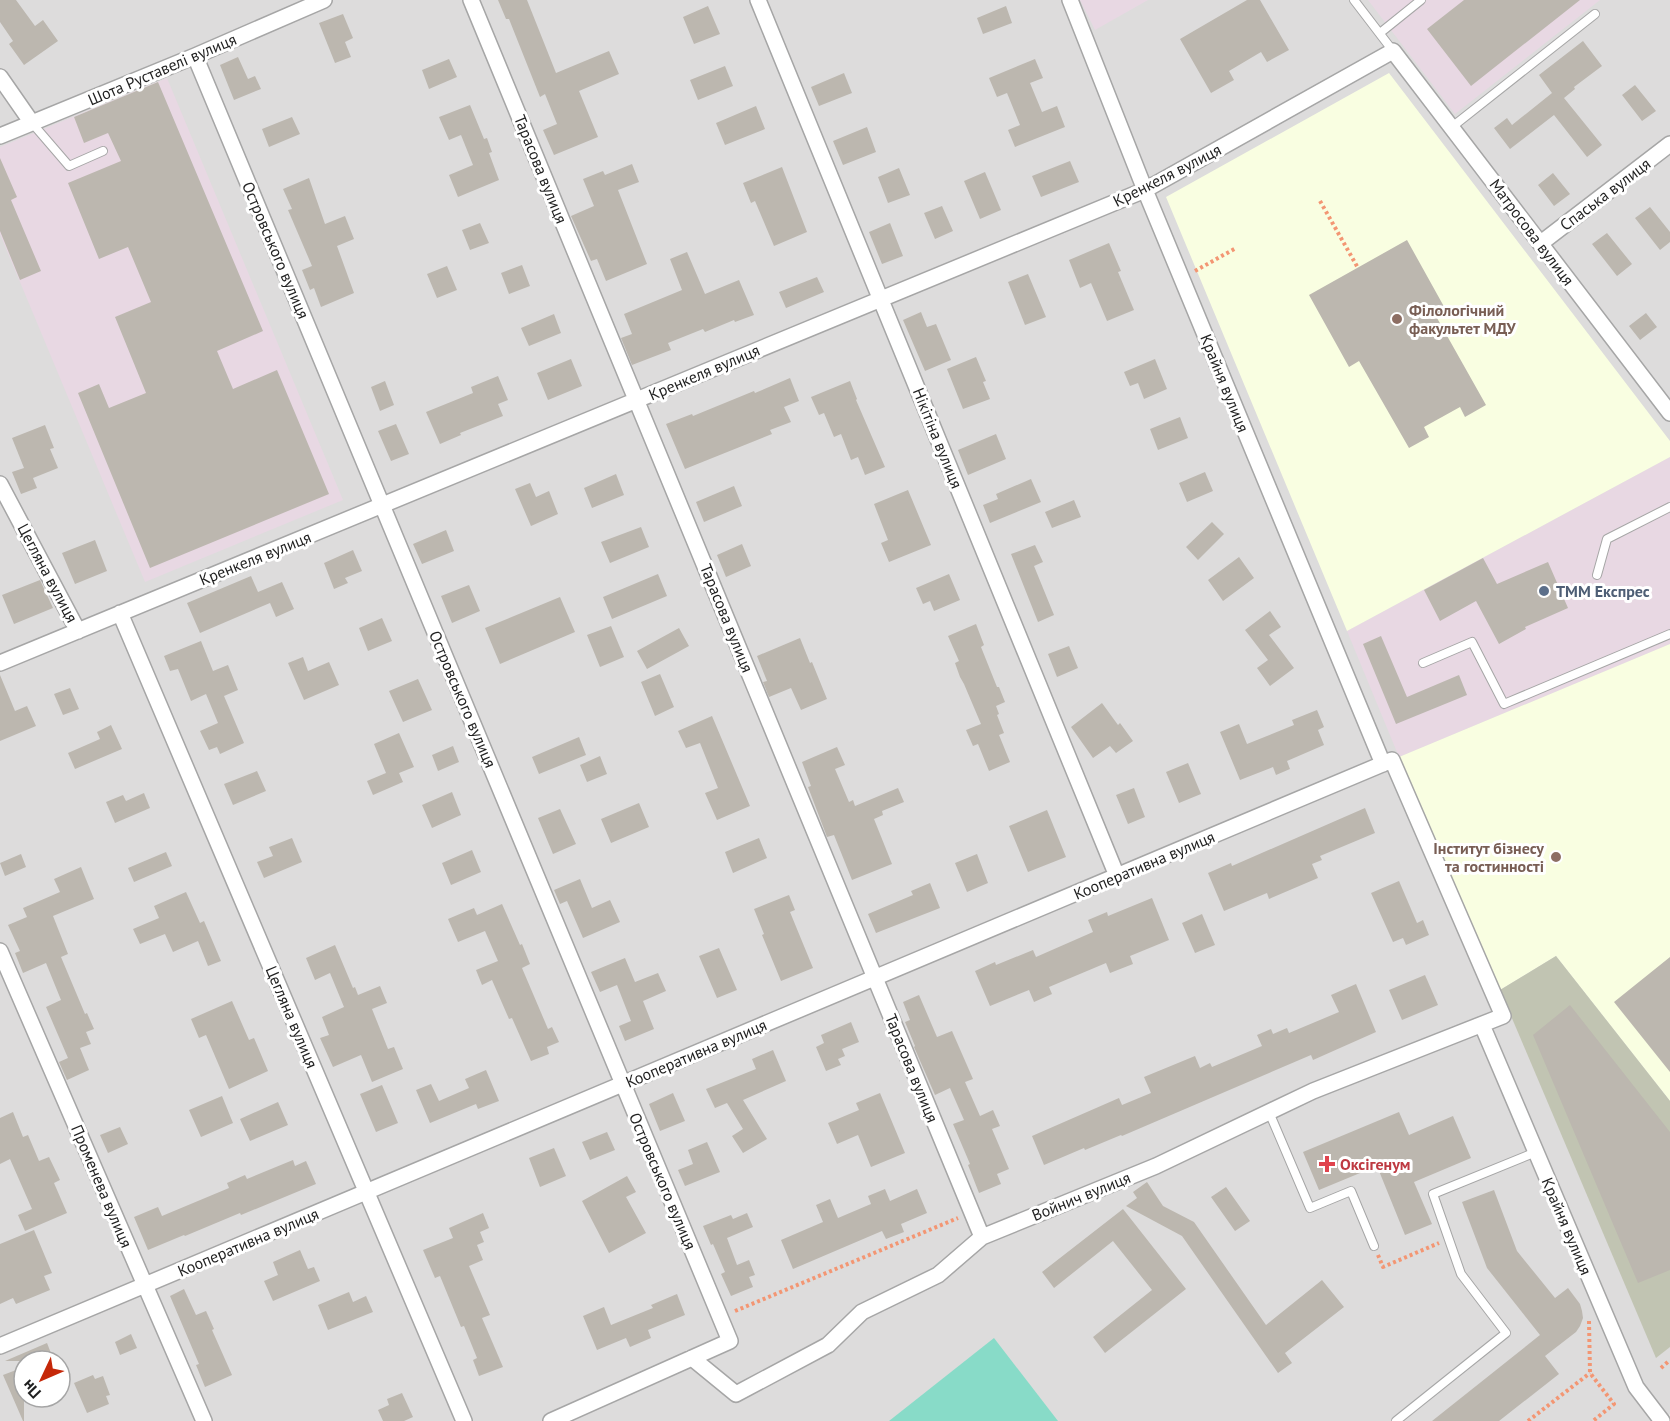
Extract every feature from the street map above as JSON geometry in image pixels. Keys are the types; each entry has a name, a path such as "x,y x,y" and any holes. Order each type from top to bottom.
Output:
{"street":[{"name":"Шота Руставелі вулиця","path":"0,136 195,57 300,5 324,0"},
{"name":"Тарасова вулиця","path":"471,0 982,1237"},
{"name":"Нікітіна вулиця","path":"758,0 1117,876"},
{"name":"Крайня вулиця","path":"1070,0 1182,279 1388,762 1503,1016"},
{"name":"Кренкеля вулиця","path":"0,663 1145,190 1393,51"},
{"name":"Матросова вулиця","path":"1393,51 1669,409"},
{"name":"Островського вулиця","path":"195,57 730,1341 692,1358"},
{"path":"0,77 32,123"},
{"name":"Спаська вулиця","path":"1541,243 1670,144"},
{"name":"Цегляна вулиця","path":"0,484 78,631"},
{"name":"Цегляна вулиця","path":"120,613 465,1421"},
{"name":"Кооперативна вулиця","path":"0,1346 1388,762"},
{"name":"Променева вулиця","path":"0,951 204,1421"},
{"name":"Войнич вулиця","path":"692,1358 736,1394 828,1346 862,1312 938,1275 982,1237 1156,1166 1313,1091 1503,1016"},
{"name":"Крайня вулиця","path":"1482,1025 1636,1387 1662,1421"},
{"path":"551,1421 692,1358"}],"lane":[{"path":"1354,0 1393,51"},
{"path":"1380,33 1421,0"},
{"path":"1452,127 1595,14"},
{"path":"32,123 69,166 103,151"},
{"path":"1598,575 1607,539 1670,507"},
{"path":"1423,663 1472,642 1504,704 1670,634"},
{"path":"1269,1112 1310,1208 1351,1191 1374,1246"},
{"path":"1396,1421 1506,1333 1461,1274 1433,1194 1536,1152"}],"path":[{"path":"1320,201 1358,268"},
{"path":"1182,279 1236,248"},
{"path":"720,1317 972,1212"},
{"path":"1383,1267 1449,1239"},
{"path":"1661,1368 1670,1360"},
{"path":"1528,1421 1590,1373 1614,1404 1593,1421"}],"shaded area":[{"path":"0,0 1670,0 1670,1414 1662,1421 0,1421"},
{"path":"1080,0 1148,0 1095,30"},
{"path":"1368,0 1600,0 1455,114"},
{"name":"Філологічний факультет МДУ","path":"1389,73 1670,441 1670,457 1347,631 1166,197"},
{"path":"167,78 343,500 145,582 0,234 0,147"},
{"path":"1670,457 1670,644 1399,757 1347,631"},
{"name":"Інститут бізнесу та гостинності","path":"1670,644 1670,1101 1556,956 1500,990 1399,757"},
{"path":"1556,956 1670,1101 1670,1347 1656,1358 1500,990"},
{"path":"994,1338 1058,1421 889,1421"}],"building":[{"path":"0,0 16,0 35,26 43,20 58,41 24,65 9,44 13,41 0,22"},
{"path":"498,0 527,0 556,73 609,51 619,74 579,91 598,137 554,155 543,130 557,124 545,94 540,97 509,19 506,19"},
{"path":"1247,0 1260,0 1289,50 1267,62 1261,52 1229,71 1234,80 1211,93 1180,39"},
{"path":"1464,0 1580,0 1471,86 1427,29"},
{"path":"708,6 720,34 694,44 683,17"},
{"path":"1006,6 1012,23 983,34 977,18"},
{"path":"343,14 353,38 345,42 351,57 335,63 319,23"},
{"path":"1583,41 1602,66 1574,87 1575,89 1564,98 1602,145 1587,157 1554,115 1510,149 1494,128 1507,118 1512,125 1552,93 1539,75"},
{"path":"238,57 248,79 255,76 261,89 234,100 220,65"},
{"path":"449,59 457,77 429,89 422,70"},
{"path":"1035,59 1043,78 1030,83 1042,112 1057,106 1065,127 1015,147 1008,130 1020,125 1007,93 997,97 989,78"},
{"path":"725,66 733,86 698,100 690,80"},
{"path":"844,73 852,93 819,106 811,87"},
{"path":"158,82 263,331 217,351 233,389 277,370 329,494 150,568 78,393 99,384 109,408 146,393 115,317 151,302 128,247 99,259 68,183 121,161 108,133 84,143 74,117"},
{"path":"1635,85 1656,111 1642,121 1622,95"},
{"path":"470,105 484,139 487,138 492,152 489,153 499,180 458,197 449,175 473,165 461,135 449,140 439,117"},
{"path":"756,106 765,129 725,145 716,123"},
{"path":"292,117 300,134 269,147 262,129"},
{"path":"867,127 876,152 843,165 833,141"},
{"path":"0,158 17,197 11,200 41,271 20,280 0,231"},
{"path":"1070,161 1079,182 1041,197 1032,176"},
{"path":"632,164 639,182 618,190 647,264 606,281 597,259 591,261 571,216 594,206 583,179 603,171 605,175"},
{"path":"782,167 807,232 774,246 755,201 751,203 743,183"},
{"path":"899,168 910,195 888,203 878,177"},
{"path":"985,172 1001,210 980,219 964,181"},
{"path":"1553,173 1570,194 1554,206 1538,185"},
{"path":"309,178 325,224 345,216 354,239 337,246 354,293 321,307 314,288 310,290 302,270 312,266 288,210 292,209 283,189"},
{"path":"942,206 953,231 935,239 924,213"},
{"path":"1650,207 1670,232 1670,242 1660,250 1635,218"},
{"path":"480,223 489,243 470,250 462,230"},
{"path":"890,223 903,256 882,264 869,232"},
{"path":"1607,233 1632,264 1617,276 1592,244"},
{"path":"1407,240 1447,312 1437,318 1486,405 1465,417 1460,407 1424,427 1429,437 1409,448 1359,361 1349,367 1309,295"},
{"path":"1109,243 1134,310 1107,321 1091,283 1080,288 1069,260"},
{"path":"687,252 705,294 739,280 754,315 735,322 734,320 705,332 703,329 668,343 671,350 632,365 621,338 632,334 624,314 682,290 670,259"},
{"path":"522,265 530,286 509,294 501,273"},
{"path":"447,266 457,290 437,298 427,274"},
{"path":"1028,274 1046,317 1025,325 1008,282"},
{"path":"817,277 824,292 786,308 779,292"},
{"path":"921,312 927,327 936,324 951,360 925,371 903,320"},
{"path":"1646,313 1657,327 1640,340 1629,326"},
{"path":"554,314 561,333 529,346 521,328"},
{"path":"976,357 986,381 983,382 990,399 963,409 947,369"},
{"path":"571,359 582,386 548,400 537,373"},
{"path":"1155,359 1167,389 1144,399 1138,383 1130,386 1124,372"},
{"path":"498,376 508,400 498,404 503,416 460,433 461,435 440,444 426,412 473,393 471,387"},
{"path":"790,378 799,401 784,407 791,422 770,430 772,434 685,469 666,424 692,414 693,416 754,391 755,393"},
{"path":"385,381 394,405 380,411 371,387"},
{"path":"850,381 885,467 865,475 858,457 851,460 841,434 834,437 824,413 819,415 811,397"},
{"path":"1180,417 1188,438 1158,450 1150,429"},
{"path":"396,424 409,454 391,461 378,431"},
{"path":"45,425 54,448 50,449 58,468 33,478 37,488 21,494 12,472 24,468 12,438"},
{"path":"996,434 1006,459 968,475 958,450"},
{"path":"1205,472 1213,491 1187,502 1179,483"},
{"path":"616,474 624,495 592,508 584,488"},
{"path":"1031,479 1041,502 990,523 983,505 998,499 996,494"},
{"path":"530,483 536,497 549,491 558,514 531,526 515,489"},
{"path":"734,486 742,506 704,522 696,502"},
{"path":"908,490 931,545 889,562 881,543 888,540 874,504"},
{"path":"1074,500 1081,517 1052,528 1045,512"},
{"path":"1212,522 1224,534 1198,560 1186,547"},
{"path":"641,527 649,547 610,563 601,542"},
{"path":"446,530 454,551 422,564 413,544"},
{"path":"95,540 107,571 75,584 62,553"},
{"path":"742,544 751,566 726,577 717,555"},
{"path":"1035,545 1043,562 1034,566 1054,615 1038,622 1011,554"},
{"path":"353,550 362,571 345,578 348,583 334,589 324,563"},
{"path":"1239,557 1254,578 1223,601 1208,580"},
{"path":"1483,558 1497,584 1548,562 1568,608 1525,627 1526,629 1499,644 1476,601 1440,621 1424,590"},
{"path":"658,574 667,596 612,619 603,597"},
{"path":"949,574 960,600 934,611 930,601 923,604 916,588"},
{"path":"251,576 258,592 282,582 294,609 276,617 270,603 200,633 187,603"},
{"path":"40,580 53,608 14,624 2,595"},
{"path":"469,585 480,611 452,623 441,596"},
{"path":"560,597 575,632 500,664 485,628"},
{"path":"1270,611 1281,627 1269,635 1294,668 1270,686 1257,668 1268,660 1245,630"},
{"path":"382,618 392,641 368,651 359,628"},
{"path":"976,624 984,645 981,647 1005,702 996,706 1004,733 999,735 1010,762 989,771 978,744 973,746 966,730 981,724 960,677 955,663 959,661 948,636"},
{"path":"611,626 624,657 600,667 587,635"},
{"path":"679,628 689,646 647,669 637,651"},
{"path":"1381,636 1407,697 1459,675 1467,695 1396,724 1363,644"},
{"path":"800,638 827,699 801,710 791,688 769,697 763,682 767,681 757,656"},
{"path":"201,641 213,671 228,665 238,690 224,696 244,743 220,754 217,747 209,750 200,731 218,723 206,694 191,701 178,669 170,671 164,656"},
{"path":"1069,646 1078,668 1057,677 1048,654"},
{"path":"303,657 308,671 329,662 339,685 304,700 288,663"},
{"path":"660,674 674,707 655,716 641,682"},
{"path":"0,675 15,711 27,706 36,726 0,741"},
{"path":"418,679 432,710 403,722 389,691"},
{"path":"70,688 79,709 63,715 54,694"},
{"path":"1102,703 1133,741 1116,753 1110,746 1093,758 1071,727"},
{"path":"1317,710 1324,727 1318,730 1324,745 1287,761 1290,769 1276,775 1273,767 1240,780 1220,732 1239,724 1247,744 1294,725 1292,720"},
{"path":"712,716 750,806 717,820 705,793 718,788 700,743 686,748 678,731"},
{"path":"111,725 122,749 75,769 68,753 100,739 97,732"},
{"path":"399,733 414,767 399,773 403,782 373,795 367,781 386,773 374,744"},
{"path":"579,737 586,755 539,774 532,757"},
{"path":"453,746 459,762 438,771 432,755"},
{"path":"837,747 845,765 835,769 849,802 853,800 855,806 898,788 904,802 882,811 883,815 874,819 892,864 852,880 834,835 827,837 808,787 811,786 802,762"},
{"path":"600,756 607,774 587,782 580,765"},
{"path":"1188,763 1201,794 1179,803 1166,772"},
{"path":"257,771 266,791 233,805 224,784"},
{"path":"1134,788 1145,817 1128,824 1116,795"},
{"path":"452,792 461,815 432,828 422,805"},
{"path":"144,793 150,808 115,823 106,802 123,795 126,801"},
{"path":"639,803 649,827 611,843 601,819"},
{"path":"1365,808 1375,833 1320,856 1322,860 1312,864 1318,878 1269,899 1267,893 1224,911 1208,873 1231,863 1232,866"},
{"path":"560,809 576,844 553,854 538,818"},
{"path":"1047,810 1066,857 1028,872 1009,826"},
{"path":"292,838 302,862 264,878 257,862 273,856 269,847"},
{"path":"759,838 767,858 733,873 725,852"},
{"path":"472,850 481,872 451,885 442,863"},
{"path":"166,852 172,866 134,882 128,868"},
{"path":"21,854 26,867 5,876 0,863"},
{"path":"977,854 988,883 967,892 955,863"},
{"path":"81,867 94,899 53,916 68,954 61,957 85,1014 87,1013 94,1029 86,1032 91,1044 80,1048 89,1070 67,1080 59,1062 68,1058 46,1007 61,1000 46,963 23,973 15,953 20,951 8,925 27,917 23,908 60,892 54,879"},
{"path":"580,879 592,908 610,900 620,922 583,938 567,901 560,904 554,890"},
{"path":"1399,881 1417,923 1423,920 1429,935 1406,945 1403,938 1393,942 1371,893"},
{"path":"930,883 940,908 876,933 868,914 913,895 911,891"},
{"path":"186,892 200,923 204,921 221,961 208,966 198,941 173,952 165,934 140,944 133,929 159,918 154,906"},
{"path":"789,895 795,910 790,912 813,968 781,981 754,909"},
{"path":"1152,898 1169,940 1130,956 1133,964 1110,973 1106,963 1049,987 1052,994 1034,1002 1029,990 990,1006 975,971 1033,950 1036,957 1093,932 1088,920 1107,912 1108,916"},
{"path":"502,904 530,964 522,968 548,1029 552,1027 559,1042 547,1047 549,1054 531,1061 492,980 482,985 476,970 498,961 485,931 458,942 448,919 474,908 477,915"},
{"path":"1202,914 1215,945 1195,953 1182,923"},
{"path":"335,945 358,995 380,986 387,1003 372,1009 388,1049 394,1047 403,1069 372,1082 361,1055 333,1067 320,1038 329,1035 322,1017 344,1007 330,973 315,980 306,958"},
{"path":"719,948 737,990 717,998 699,956"},
{"path":"1670,957 1670,1072 1614,1002"},
{"path":"625,958 635,982 658,973 666,991 643,1001 654,1029 625,1041 619,1026 631,1021 617,985 600,992 591,972"},
{"path":"1425,975 1438,1005 1402,1020 1389,990"},
{"path":"1356,984 1376,1032 1313,1060 1311,1055 1122,1136 1085,1150 1084,1148 1044,1165 1032,1136 1119,1098 1122,1105 1151,1093 1144,1077 1195,1056 1200,1068 1210,1063 1212,1067 1262,1046 1257,1035 1271,1029 1273,1034 1287,1028 1289,1033 1339,1012 1331,995"},
{"path":"919,995 937,1037 952,1031 973,1079 965,1082 980,1116 993,1110 1000,1126 992,1129 1009,1169 997,1174 1001,1184 979,1193 968,1165 970,1164 953,1124 964,1120 950,1088 935,1095 905,1022 910,1020 903,1002"},
{"path":"232,1001 249,1040 254,1038 268,1071 229,1089 206,1035 199,1038 191,1019"},
{"path":"1570,1005 1670,1132 1670,1270 1638,1283 1533,1035"},
{"path":"851,1022 859,1042 842,1049 845,1056 838,1059 841,1065 826,1071 816,1047 824,1043 821,1035"},
{"path":"773,1050 786,1081 743,1100 767,1139 743,1153 732,1136 743,1129 727,1103 715,1108 706,1089 756,1069 752,1059"},
{"path":"486,1070 499,1101 478,1109 476,1104 430,1123 416,1090 431,1084 439,1101 469,1088 465,1079"},
{"path":"382,1085 398,1123 376,1132 360,1094"},
{"path":"673,1093 685,1121 660,1131 649,1104"},
{"path":"880,1093 905,1153 871,1167 858,1135 837,1144 828,1123 859,1110 856,1103"},
{"path":"222,1096 233,1123 201,1137 189,1110"},
{"path":"278,1102 288,1125 250,1141 240,1119"},
{"path":"13,1112 23,1137 28,1135 39,1161 49,1157 60,1180 54,1183 67,1213 25,1231 18,1215 32,1209 10,1159 0,1164 0,1118"},
{"path":"1399,1112 1409,1135 1453,1116 1471,1158 1414,1182 1432,1224 1405,1235 1377,1166 1319,1190 1303,1152"},
{"path":"120,1127 128,1144 108,1153 100,1135"},
{"path":"607,1132 615,1150 590,1160 582,1142"},
{"path":"707,1142 720,1172 685,1186 678,1170 693,1164 688,1150"},
{"path":"554,1148 566,1176 540,1187 529,1158"},
{"path":"293,1160 295,1166 306,1161 316,1184 148,1250 134,1217 158,1207 162,1216 229,1188 227,1183 245,1175 247,1179"},
{"path":"627,1176 636,1192 626,1197 646,1233 609,1253 582,1201"},
{"path":"1147,1182 1163,1206 1194,1222 1266,1325 1322,1280 1344,1307 1285,1353 1292,1363 1278,1373 1182,1236 1126,1206 1137,1198 1133,1192"},
{"path":"1226,1187 1250,1221 1235,1231 1211,1197"},
{"path":"885,1189 890,1201 917,1189 927,1213 901,1224 904,1232 886,1239 882,1231 793,1269 781,1240 823,1222 816,1205 830,1199 838,1218 871,1204 868,1196"},
{"path":"1494,1190 1517,1251 1555,1298 1568,1288 1580,1304 1583,1318 1576,1332 1545,1356 1559,1374 1499,1421 1432,1421 1540,1335 1487,1268 1462,1202"},
{"path":"1123,1209 1186,1289 1105,1353 1093,1337 1152,1290 1113,1241 1054,1288 1042,1272"},
{"path":"483,1213 489,1228 480,1232 484,1242 477,1245 483,1260 469,1266 490,1315 482,1318 503,1367 479,1376 473,1360 477,1358 464,1326 461,1327 440,1276 435,1278 423,1250 453,1238 449,1228"},
{"path":"747,1213 753,1227 727,1238 737,1265 749,1260 755,1275 749,1277 753,1287 731,1296 721,1274 725,1272 703,1226 731,1215 733,1219"},
{"path":"34,1230 52,1273 44,1276 50,1290 16,1304 13,1298 0,1304 0,1244"},
{"path":"300,1250 308,1269 314,1267 320,1281 273,1301 264,1281 278,1275 273,1262"},
{"path":"184,1289 196,1315 206,1311 232,1375 205,1387 196,1365 199,1364 170,1296"},
{"path":"349,1292 353,1302 366,1296 373,1312 328,1330 318,1305"},
{"path":"677,1294 685,1315 648,1330 651,1338 630,1347 626,1338 597,1350 583,1316 604,1307 611,1325 653,1308 651,1305"},
{"path":"131,1334 137,1348 120,1355 115,1342"},
{"path":"47,1343 49,1349 33,1349"},
{"path":"12,1372 12,1396 3,1375"},
{"path":"93,1375 95,1379 103,1376 110,1395 106,1396 109,1404 87,1413 74,1383"},
{"path":"402,1393 413,1417 404,1421 383,1421 378,1410 389,1405 387,1399"},
{"path":"18,1409 24,1409 23,1421"}],"place":[{"name":"Філологічний факультет МДУ","path":"1397,319"},
{"name":"ТММ Експрес","path":"1544,591"},
{"name":"Інститут бізнесу та гостинності","path":"1556,857"},
{"name":"Оксігенум","path":"1327,1164"}]}
